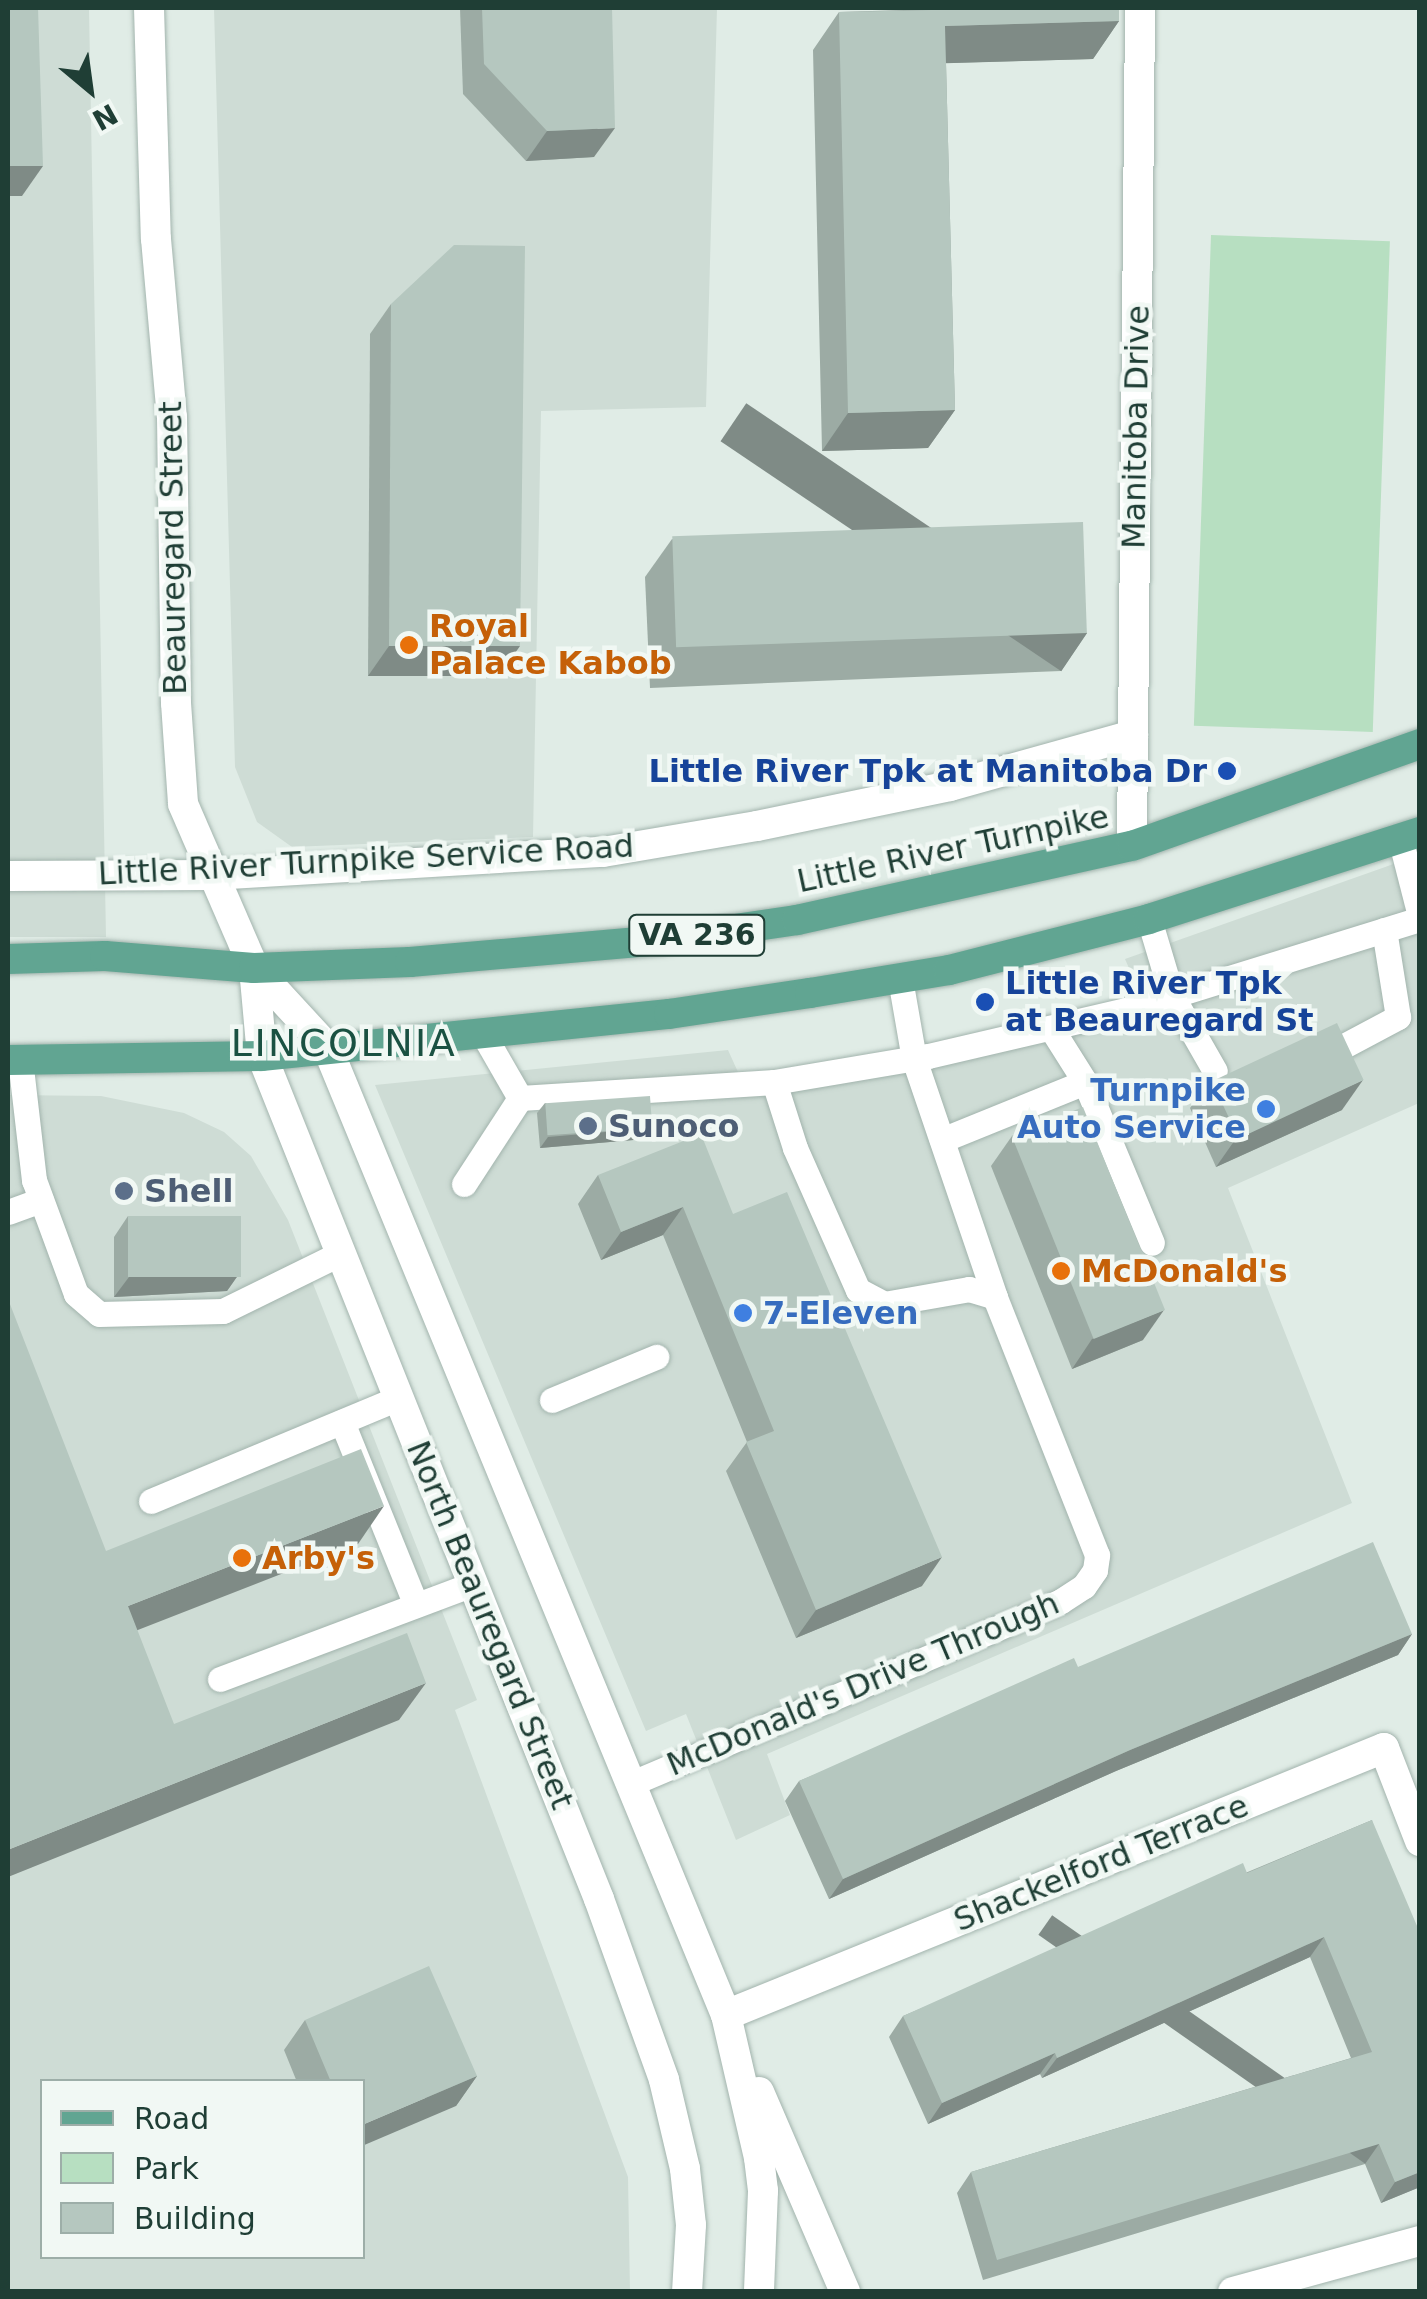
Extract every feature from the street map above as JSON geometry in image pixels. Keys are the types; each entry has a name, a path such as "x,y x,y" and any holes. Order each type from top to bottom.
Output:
{"main road":[{"name":"Little River Turnpike","path":"8,959 105,956 254,968 410,962 661,940 798,920 1132,846 1420,744"},
{"name":"VA 236","path":"14,1060 262,1056 326,1046 670,1014 950,970 1148,919 1410,835"}],"street":[{"name":"Beauregard Street","path":"149,8 156,239 172,417 183,804 254,968 326,1046"},
{"name":"Manitoba Drive","path":"1132,846 1140,8"},
{"name":"Little River Turnpike Service Road","path":"8,876 212,875 603,852 757,826 950,786 1133,735"},
{"name":"North Beauregard Street","path":"254,968 262,1056 599,1899 664,2080 686,2169 690,2226 687,2292"},
{"name":"North Beauregard Street","path":"326,1046 726,2016 763,2191 759,2292"},
{"name":"Shackelford Terrace","path":"726,2016 1384,1748 1420,1840"},
{"path":"726,2016 845,2292"},
{"path":"1233,2292 1420,2240"}],"lane":[{"path":"520,1098 774,1082 914,1059 1172,996 1420,918 1410,835"},
{"path":"1148,919 1172,996 1215,1071"},
{"path":"1340,1048 1398,1018 1384,930"},
{"name":"McDonald's Drive Through","path":"630,1784 1046,1608 1084,1586 1094,1570 1097,1555 996,1297 914,1059 900,978"},
{"path":"1050,1028 1085,1082 1152,1243"},
{"path":"482,1032 520,1098"},
{"path":"14,1060 34,1180 76,1294 99,1314 223,1311 340,1254"},
{"path":"774,1082 795,1148 858,1290 884,1304 969,1289 996,1297"},
{"path":"942,1140 1085,1082"},
{"path":"464,1184 520,1098"},
{"path":"8,1212 41,1200"},
{"path":"552,1400 656,1357"},
{"path":"151,1500 399,1398"},
{"path":"342,1422 416,1605"},
{"path":"220,1680 473,1584"}],"shaded area":[{"path":"8,8 89,8 106,937 8,937"},
{"path":"214,8 717,8 706,407 541,411 533,837 292,847 257,822 235,767"},
{"path":"1419,855 1419,1103 1228,1188 1352,1503 767,1754 790,1815 736,1840 686,1714 646,1731 375,1085 728,1050 747,1092 1142,998 1125,959"},
{"path":"8,1095 101,1096 184,1113 224,1132 251,1156 288,1220 477,1700 455,1710 628,2177 630,2291 8,2292"}],"green space":[{"path":"1211,235 1390,241 1373,732 1194,726"}],"building":[{"path":"8,8 38,8 43,166 8,166"},
{"path":"482,8 612,8 615,128 547,131 484,64"},
{"path":"1119,8 1119,21 945,26 955,410 848,413 839,12"},
{"path":"454,245 525,246 520,646 389,646 391,304"},
{"path":"1083,522 1087,633 676,647 672,536"},
{"path":"1337,1023 1364,1080 1239,1138 1212,1081"},
{"path":"650,1096 652,1128 547,1135 545,1103"},
{"path":"1083,1107 1165,1310 1094,1339 1012,1136"},
{"path":"701,1134 733,1214 787,1192 942,1557 816,1610 746,1442 774,1431 683,1207 621,1232 598,1175"},
{"path":"128,1216 241,1216 241,1277 128,1277"},
{"path":"8,1299 106,1551 361,1449 384,1506 128,1606 174,1724 407,1633 426,1683 10,1849"},
{"path":"1373,1542 1412,1634 1130,1750 843,1879 799,1781 1074,1658 1078,1667"},
{"path":"1372,1820 1420,1933 1420,2172 1395,2182 1379,2144 997,2260 971,2172 1372,2052 1324,1937 1057,2058 1055,2053 942,2103 903,2016 1243,1863 1247,1873"},
{"path":"429,1966 477,2076 365,2124 365,2079 330,2079 305,2020"}],"place":[{"name":"Royal Palace Kabob","path":"409,645"},
{"name":"Little River Tpk at Manitoba Dr","path":"1227,771"},
{"name":"Little River Tpk at Beauregard St","path":"985,1002"},
{"name":"Turnpike Auto Service","path":"1266,1109"},
{"name":"Sunoco","path":"588,1126"},
{"name":"Shell","path":"124,1191"},
{"name":"McDonald's","path":"1061,1271"},
{"name":"7-Eleven","path":"743,1313"},
{"name":"Arby's","path":"242,1558"}],"district":[{"name":"LINCOLNIA","path":"344,1044"}]}
